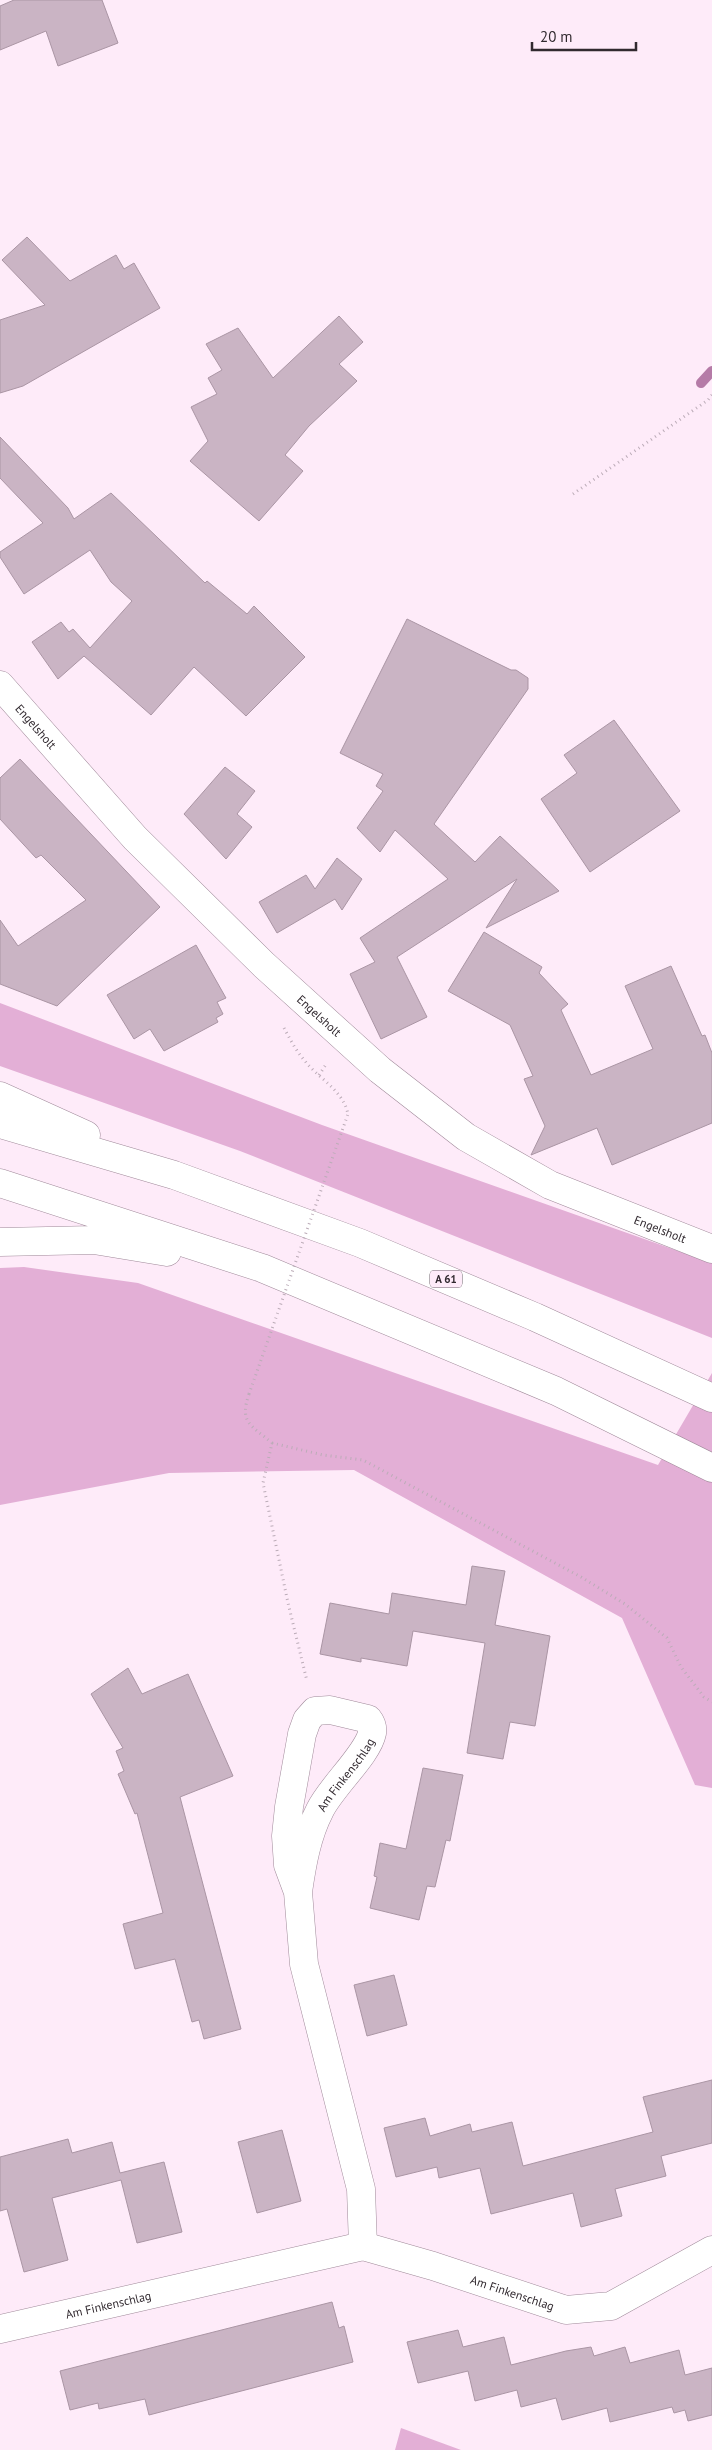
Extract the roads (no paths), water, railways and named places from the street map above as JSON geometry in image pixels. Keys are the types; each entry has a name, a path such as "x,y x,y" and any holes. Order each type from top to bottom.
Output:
{"main road":[{"name":"Engelsholt","path":"0,685 135,838 264,965 388,1076 466,1137 550,1185 712,1248"},
{"path":"0,1096 174,1175"},
{"name":"A 61","path":"0,1124 174,1175 377,1251 535,1317 712,1398"},
{"path":"0,1184 262,1268 556,1391 712,1468"},
{"path":"0,1242 94,1240 262,1268"},
{"name":"Am Finkenschlag","path":"298,1892 307,1845 319,1810 345,1773 360,1756 372,1734 372,1725 368,1719 330,1710 315,1711 307,1720 302,1734 287,1826 288,1865 298,1892 304,1964 361,2189 363,2246"},
{"name":"Am Finkenschlag","path":"0,2329 363,2246 433,2266 566,2310 611,2306 712,2250"}],"waterway":[{"path":"701,383 712,371"}]}
